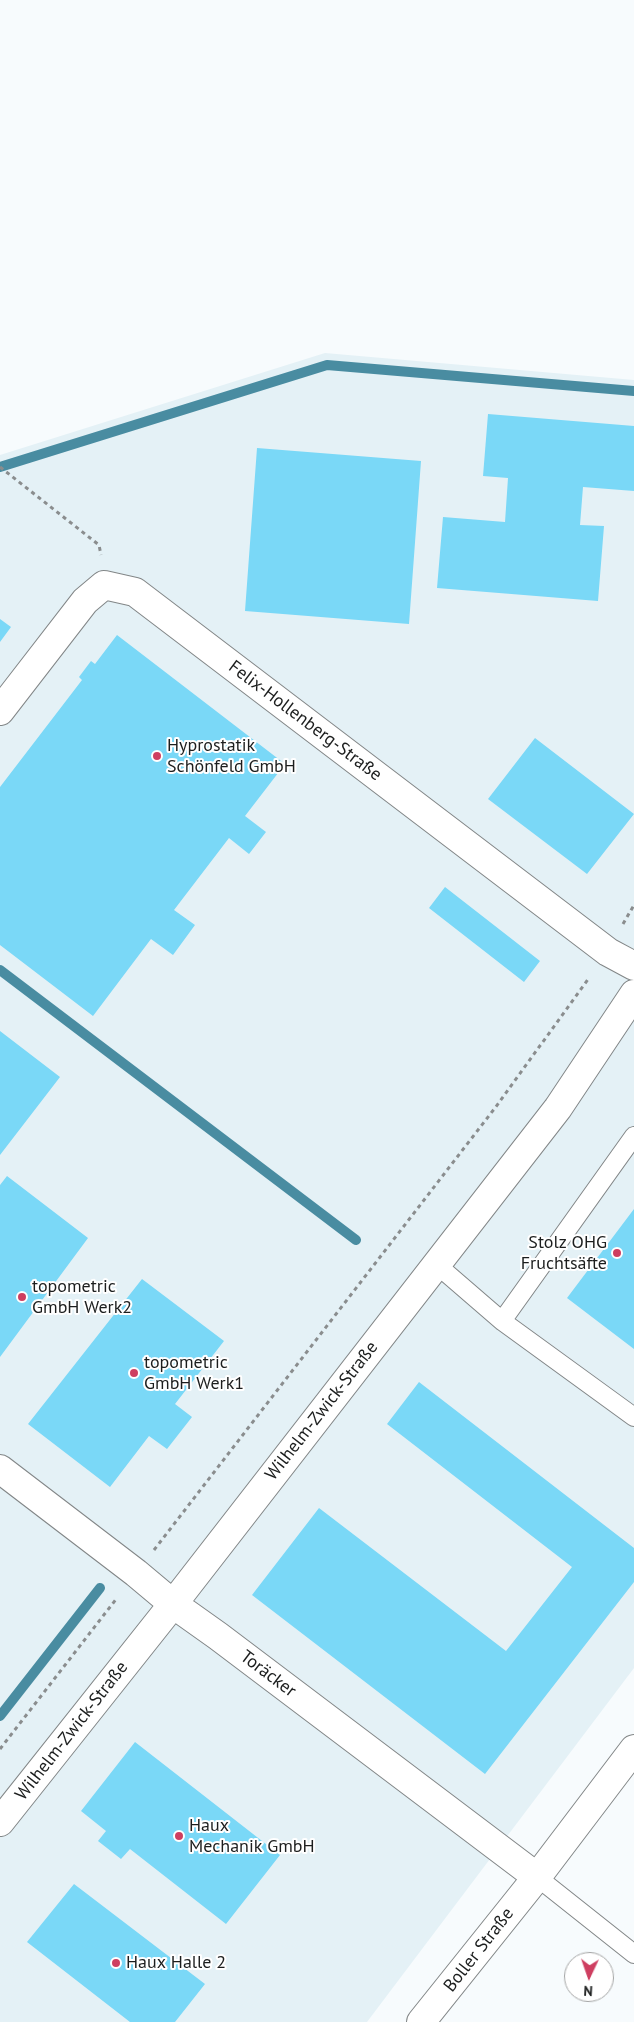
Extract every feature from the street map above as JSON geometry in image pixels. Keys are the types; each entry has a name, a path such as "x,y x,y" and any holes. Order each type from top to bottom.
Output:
{"street":[{"path":"0,711 85,601 104,586"},
{"name":"Felix-Hollenberg-Straße","path":"104,586 135,592 608,952 634,966"},
{"name":"Wilhelm-Zwick-Straße","path":"0,1822 558,1108 634,994"},
{"name":"Toräcker","path":"0,1469 136,1573 172,1604 218,1636 536,1877"},
{"name":"Boller Straße","path":"422,2022 634,1749"}],"lane":[{"path":"502,1321 634,1136"},
{"path":"436,1264 502,1321 634,1417"},
{"path":"536,1877 634,1954"}],"path":[{"path":"0,467 100,545 104,586"},
{"path":"0,1749 495,1108 608,952"}],"shaded area":[{"path":"325,353 634,380 634,1668 367,2022 0,2022 0,455"}],"building":[{"path":"488,414 634,426 634,491 583,487 580,525 604,526 598,601 437,588 443,517 505,522 508,478 483,476"},
{"path":"257,448 421,461 409,624 245,611"},
{"path":"0,619 11,627 0,642"},
{"path":"117,635 285,764 245,816 266,832 249,854 229,838 174,910 195,925 173,955 151,939 93,1016 0,945 0,787 82,680 79,677 91,661 95,664"},
{"path":"535,738 634,814 587,874 488,799"},
{"path":"445,887 540,961 524,982 429,908"},
{"path":"0,1031 60,1077 0,1155"},
{"name":"topometric GmbH Werk2","path":"7,1176 88,1238 0,1357 0,1185"},
{"name":"Stolz OHG Fruchtsäfte","path":"634,1209 634,1349 567,1298"},
{"name":"topometric GmbH Werk1","path":"142,1279 224,1341 175,1404 192,1417 167,1449 149,1436 110,1487 28,1424"},
{"path":"419,1382 634,1548 634,1582 485,1774 252,1595 319,1508 506,1651 572,1567 387,1424"},
{"name":"Haux Mechanik GmbH","path":"135,1742 280,1855 226,1924 130,1849 121,1859 98,1841 106,1831 81,1811"},
{"name":"Haux Halle 2","path":"74,1884 205,1984 175,2022 130,2022 27,1942"}],"waterway":[{"path":"0,467 327,365 634,391"},
{"path":"0,970 356,1240"},
{"path":"0,1716 100,1588"}],"place":[{"name":"Hyprostatik Schönfeld GmbH","path":"157,756"},
{"name":"Stolz OHG Fruchtsäfte","path":"617,1253"},
{"name":"topometric GmbH Werk2","path":"22,1297"},
{"name":"topometric GmbH Werk1","path":"134,1373"},
{"name":"Haux Mechanik GmbH","path":"179,1836"},
{"name":"Haux Halle 2","path":"116,1963"}]}
